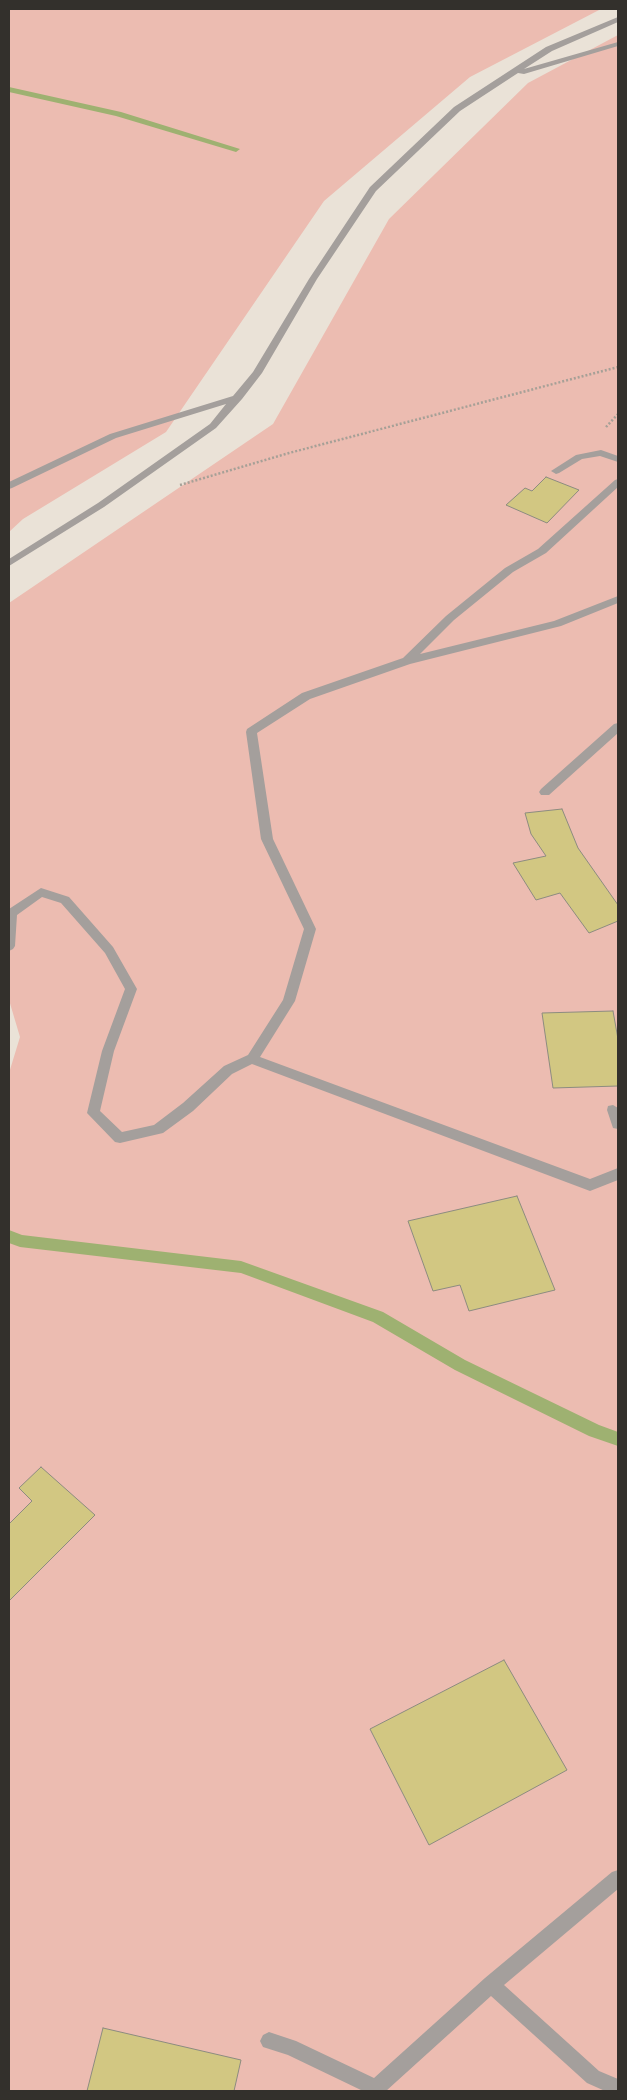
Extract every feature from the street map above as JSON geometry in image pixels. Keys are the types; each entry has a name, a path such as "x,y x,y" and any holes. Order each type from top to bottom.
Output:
{"street":[{"path":"9,563 101,505 213,426 257,373 313,279 373,189 457,109 549,49 618,19"},
{"path":"507,76 618,44"},
{"path":"9,486 114,436 239,397"},
{"path":"556,471 579,457 601,453 618,459"},
{"path":"407,661 450,618 509,570 542,551 617,486 618,482"},
{"path":"9,946 11,914 41,892 65,900 109,950 131,989 108,1050 93,1113 120,1138 158,1129 188,1107 228,1070 252,1059 288,1001 310,929 266,839 251,732 306,696 407,661 557,624 618,599"},
{"path":"545,792 618,727"},
{"path":"252,1059 590,1185 618,1174"},
{"path":"613,1110 618,1124"},
{"path":"269,2040 290,2047 376,2090 492,1984 618,1878"},
{"path":"492,1984 515,2008 593,2077 618,2088"}],"path":[{"path":"178,486 289,453 618,367"}],"shaded area":[{"path":"9,9 601,9 470,77 324,201 166,432 23,519 9,532"},
{"path":"618,35 618,2091 9,2091 9,1073 20,1037 9,1000 9,603 273,424 389,219 528,83"}],"building":[{"path":"546,477 579,490 547,523 506,505 525,488 532,491"},
{"path":"562,809 578,848 618,905 618,921 589,933 560,893 536,900 513,863 546,856 531,834 525,813"},
{"path":"613,1011 618,1039 618,1086 553,1088 542,1013"},
{"path":"517,1196 555,1290 469,1311 460,1285 433,1291 408,1221"},
{"path":"41,1467 95,1515 9,1601 9,1524 32,1501 19,1488"},
{"path":"504,1660 567,1770 429,1845 370,1729"},
{"path":"103,2028 241,2060 234,2091 87,2091"}],"waterway":[{"path":"9,90 118,114 236,149"},
{"path":"9,1236 20,1241 241,1267 378,1317 460,1365 595,1431 618,1439"}]}
